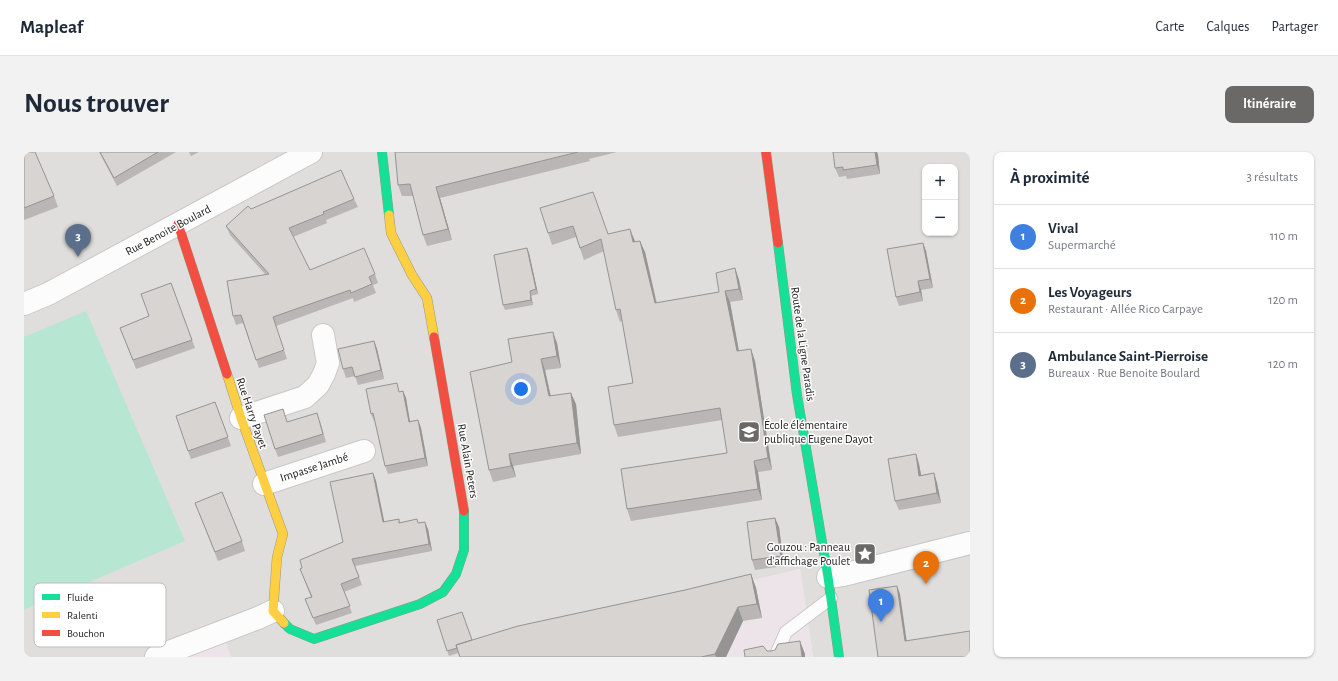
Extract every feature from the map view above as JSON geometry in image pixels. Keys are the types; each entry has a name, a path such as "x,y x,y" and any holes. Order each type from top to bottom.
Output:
{"street":[{"name":"Rue Benoite Boulard","path":"24,304 48,294 311,152"},
{"name":"Rue Alain Peters","path":"273,611 290,629 314,639 420,604 443,592 456,574 464,550 465,516 427,298 412,275 391,233 382,152"},
{"name":"Route de la Ligne Paradis","path":"766,152 797,395 830,588 839,657"},
{"name":"Rue Harry Payet","path":"178,224 241,418 283,534 276,565 273,611"},
{"path":"241,418 305,397 318,385 328,363 324,335"},
{"name":"Impasse Jambé","path":"264,484 364,451"},
{"path":"830,588 843,575 970,543"},
{"path":"156,657 273,611"}],"lane":[{"path":"775,657 786,632 830,588"}],"shaded area":[{"path":"24,152 970,152 970,657 813,657 800,569 463,657 231,657 225,641 187,657 24,657"},
{"path":"800,569 813,657 463,657 484,642"},
{"path":"225,641 231,657 187,657"}],"green space":[{"path":"86,311 185,541 87,583 34,583 34,606 24,610 24,337"}],"building":[{"path":"24,152 35,152 54,196 24,208"},
{"path":"100,152 158,152 114,178"},
{"path":"395,152 578,152 436,187 448,229 423,235 410,184 398,185"},
{"path":"833,152 875,152 877,165 843,170 843,167 835,168"},
{"path":"341,170 354,199 323,212 324,214 289,228 310,270 364,248 375,274 369,277 372,284 351,293 350,290 273,317 284,350 256,360 241,315 233,316 227,281 269,274 226,226 248,206 251,209"},
{"path":"593,192 608,234 630,229 633,242 640,241 655,303 719,292 716,273 735,268 739,289 725,291 737,351 751,349 768,458 754,461 758,489 627,509 621,469 727,453 720,408 614,425 608,387 633,383 620,309 616,310 601,239 580,248 573,226 548,233 540,208"},
{"path":"923,243 930,279 918,281 920,292 896,297 887,249"},
{"path":"527,248 536,289 530,291 531,300 503,305 494,255"},
{"path":"171,283 192,340 133,360 120,328 149,316 141,294"},
{"path":"553,332 557,356 541,359 549,396 571,393 577,443 509,454 511,466 489,470 470,372 512,362 508,339"},
{"path":"374,341 381,370 355,377 352,367 343,369 338,349"},
{"path":"397,383 399,392 403,391 409,422 418,420 425,458 385,466 366,389"},
{"path":"215,402 228,437 188,451 176,416"},
{"path":"283,409 287,422 317,413 323,434 275,449 264,415"},
{"path":"916,454 919,476 934,473 937,493 895,501 888,459"},
{"path":"373,473 383,522 399,519 399,523 417,519 418,523 425,522 429,544 352,559 359,577 341,584 350,606 313,618 305,599 312,597 300,569 302,568 300,560 343,542 330,482"},
{"path":"222,492 242,541 215,552 195,503"},
{"path":"775,518 781,556 752,560 747,522"},
{"path":"751,574 757,604 738,607 715,654 701,657 460,657 456,645 518,626 685,590"},
{"path":"897,586 905,641 970,631 970,657 878,657 869,590"},
{"path":"462,612 472,640 456,645 457,648 447,651 437,620"},
{"path":"800,641 802,657 745,657 744,650 763,646 767,651 771,651 775,650 778,644"}],"traffic: fast":[{"path":"382,152 389,215"},
{"path":"778,243 797,395 828,577 839,657"},
{"path":"284,623 290,629 314,639 420,604 443,592 456,574 464,550 464,511"}],"traffic: slow":[{"path":"389,215 391,233 412,275 427,298 434,337"},
{"path":"227,374 241,418 283,534 277,557 273,611 284,623"}],"traffic: jam":[{"path":"766,152 778,243"},
{"path":"178,224 227,374"},
{"path":"434,337 464,511"}],"place":[{"name":"Ambulance Saint-Pierroise","path":"78,257"},
{"name":"École élémentaire publique Eugene Dayot","path":"749,432"},
{"name":"Gouzou : Panneau d'affichage Poulet","path":"865,554"},
{"name":"Les Voyageurs","path":"926,584"},
{"name":"Vival","path":"881,622"}]}
